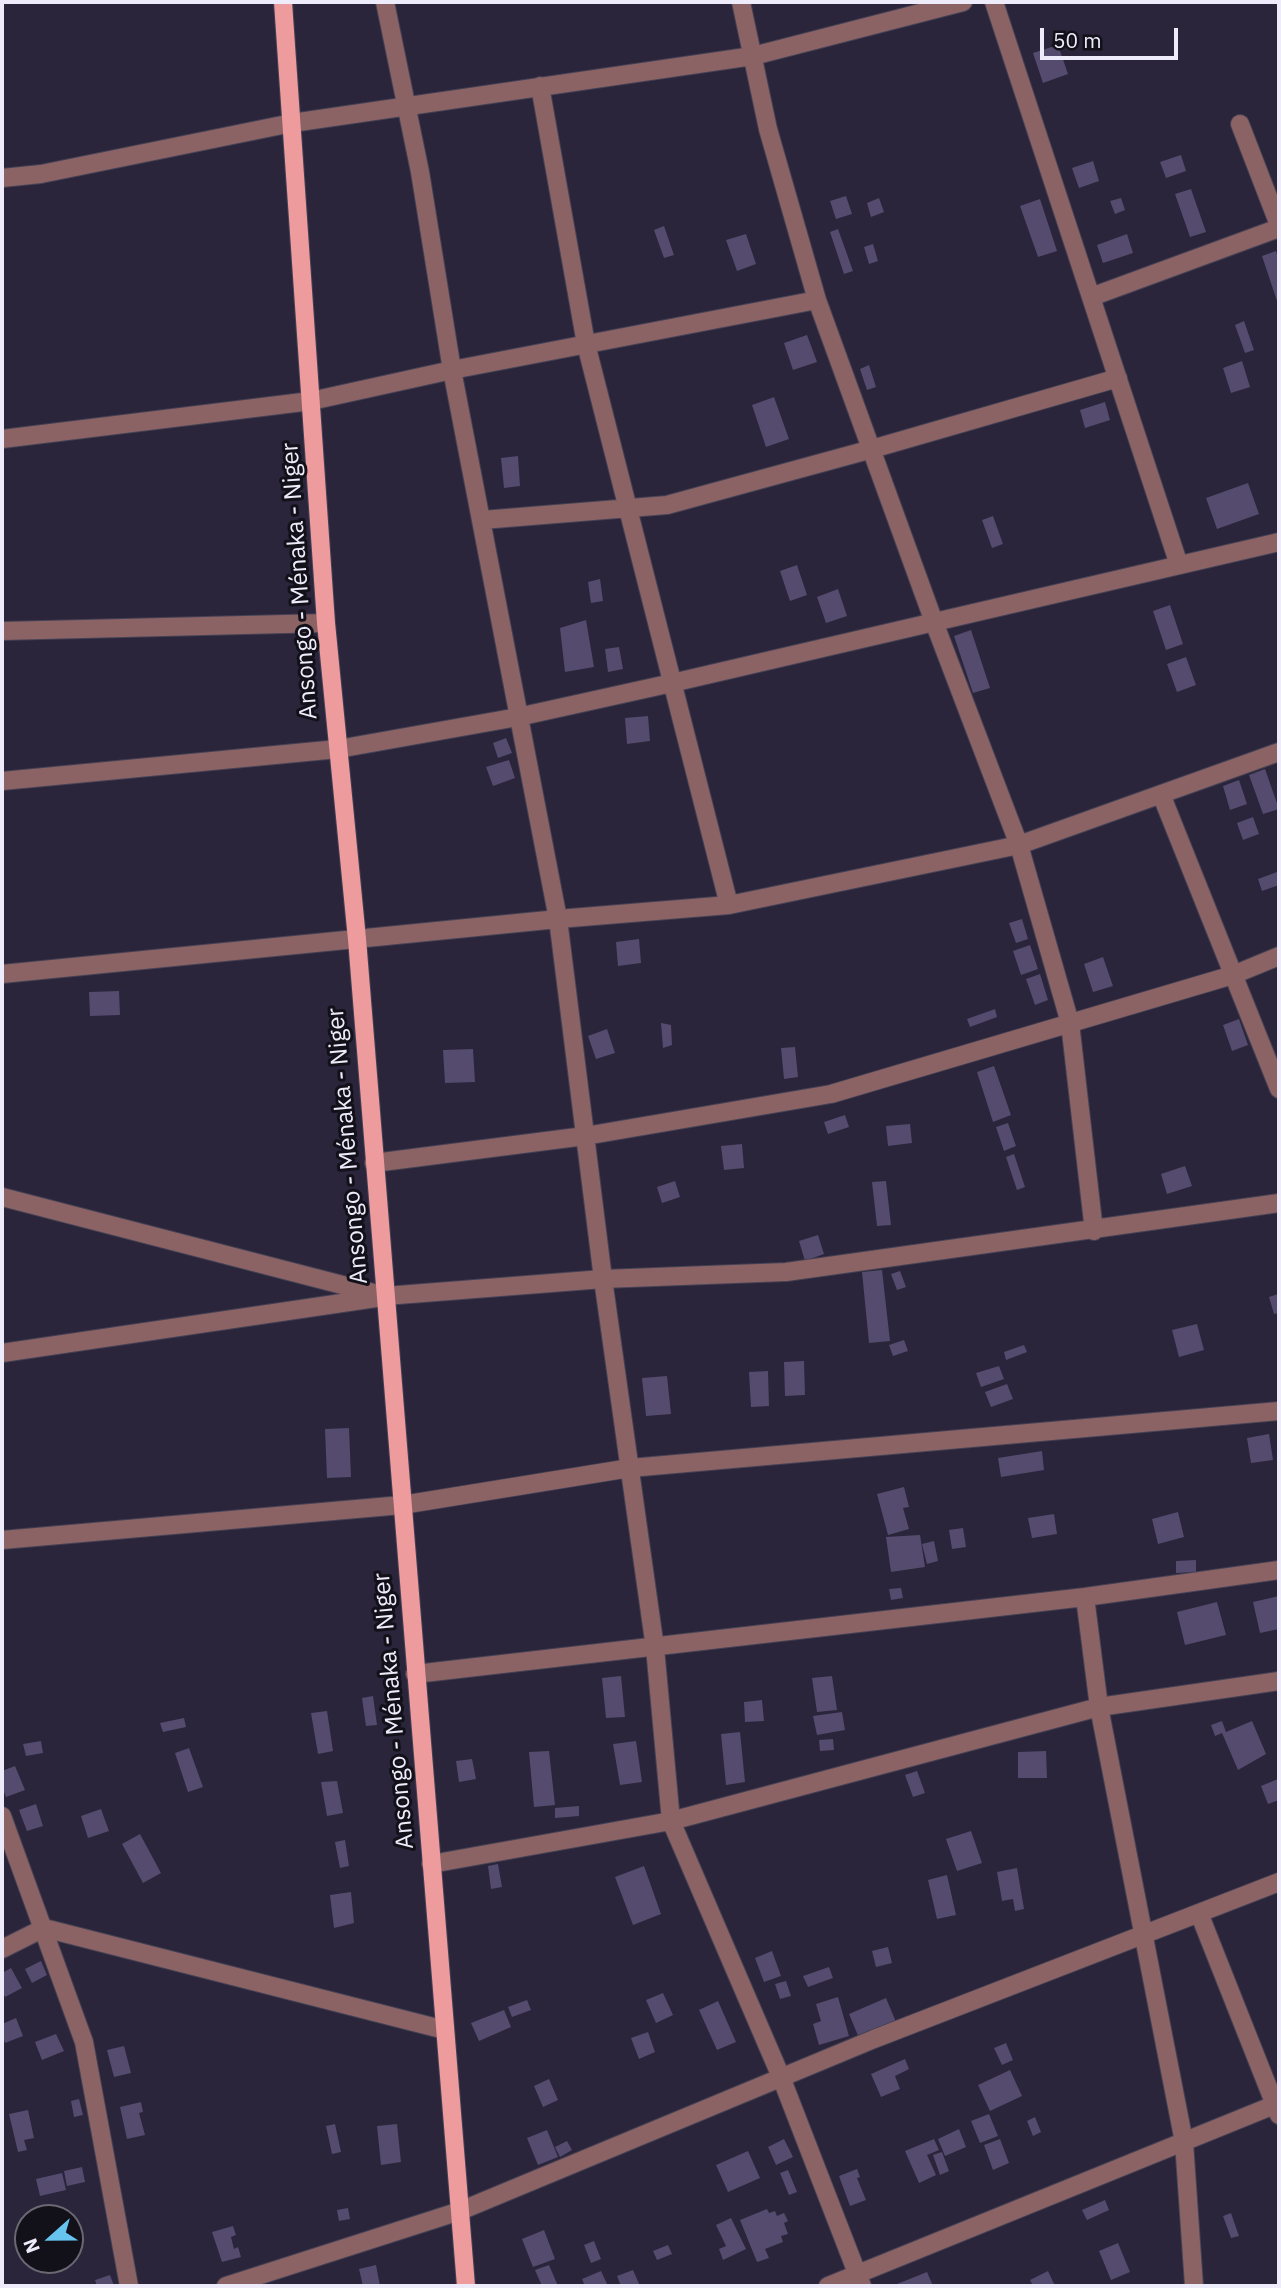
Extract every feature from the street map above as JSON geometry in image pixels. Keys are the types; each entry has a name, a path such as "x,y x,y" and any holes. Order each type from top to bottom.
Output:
{"main road":[{"name":"Ansongo - Ménaka - Niger","path":"283,2 326,623 357,939 466,2286"}],"street":[{"path":"385,2 422,185 452,370 558,919 603,1279 655,1647 671,1821 781,2077 860,2280"},
{"path":"741,2 768,129 817,300 934,622 1019,845 1070,1023 1094,1231"},
{"path":"2,178 41,174 292,122 753,56 963,2"},
{"path":"994,2 1179,565"},
{"path":"540,86 586,344 729,905"},
{"path":"1091,297 1279,227 1240,124"},
{"path":"2,439 311,401 452,370 817,300"},
{"path":"482,520 667,505 1118,379"},
{"path":"2,781 338,749 518,717 1279,542"},
{"path":"2,631 326,623"},
{"path":"2,974 558,919 729,905 1019,845 1279,752"},
{"path":"1161,794 1279,1089"},
{"path":"374,1163 585,1136 831,1094 1233,975 1279,956"},
{"path":"2,1197 385,1296"},
{"path":"2,1353 385,1296 603,1279 786,1272 1279,1203"},
{"path":"2,1540 402,1505 630,1468 1279,1410"},
{"path":"415,1674 1085,1597 1279,1570"},
{"path":"1085,1597 1099,1707 1184,2142 1194,2286"},
{"path":"431,1864 671,1821 1099,1707 1279,1681"},
{"path":"2,1816 84,2042 129,2286"},
{"path":"226,2286 460,2211 874,2039 1279,1881"},
{"path":"828,2286 860,2280 1184,2142 1278,2108 1199,1913"},
{"path":"2,1949 44,1928 445,2030"}],"building":[{"path":"1058,45 1068,74 1043,83 1033,53"},
{"path":"1181,155 1186,171 1166,178 1160,162"},
{"path":"1093,161 1099,181 1079,188 1072,168"},
{"path":"1191,189 1206,232 1190,237 1175,194"},
{"path":"846,196 852,214 836,219 830,201"},
{"path":"879,198 884,212 871,217 867,203"},
{"path":"1121,198 1125,210 1115,214 1110,201"},
{"path":"1040,199 1057,251 1038,257 1020,206"},
{"path":"664,226 674,255 664,258 654,230"},
{"path":"838,229 853,271 844,274 830,232"},
{"path":"746,234 756,264 737,271 726,240"},
{"path":"1127,234 1133,253 1103,263 1097,245"},
{"path":"873,244 878,261 869,264 864,247"},
{"path":"1276,251 1279,262 1277,301 1262,256"},
{"path":"1244,321 1254,350 1245,353 1235,325"},
{"path":"807,335 817,362 793,370 784,343"},
{"path":"1242,361 1250,387 1231,393 1223,368"},
{"path":"869,365 876,387 867,390 860,369"},
{"path":"774,397 789,439 766,447 752,405"},
{"path":"1105,402 1110,420 1085,428 1080,410"},
{"path":"518,456 520,486 504,488 501,458"},
{"path":"1248,483 1259,514 1217,529 1206,498"},
{"path":"993,516 1003,544 992,548 982,520"},
{"path":"797,565 807,595 790,601 780,571"},
{"path":"600,579 603,601 591,603 588,582"},
{"path":"838,589 847,616 826,623 817,597"},
{"path":"1170,605 1183,644 1166,650 1153,611"},
{"path":"586,620 594,667 565,672 560,628"},
{"path":"971,630 990,688 973,693 954,636"},
{"path":"619,647 623,669 608,672 605,649"},
{"path":"1186,657 1196,685 1177,692 1167,664"},
{"path":"648,716 650,741 627,744 625,718"},
{"path":"506,738 512,753 498,758 493,743"},
{"path":"509,760 515,778 493,786 486,767"},
{"path":"1265,769 1279,809 1263,814 1249,775"},
{"path":"1239,780 1247,804 1230,810 1223,786"},
{"path":"1253,817 1259,834 1243,840 1237,823"},
{"path":"1277,872 1279,885 1262,891 1258,879"},
{"path":"1022,919 1028,939 1016,943 1009,923"},
{"path":"639,939 641,963 618,966 616,942"},
{"path":"1030,945 1038,969 1021,975 1013,951"},
{"path":"1103,957 1113,986 1093,992 1084,964"},
{"path":"1040,974 1048,1000 1035,1005 1026,979"},
{"path":"119,991 120,1015 90,1016 89,992"},
{"path":"995,1009 997,1017 970,1027 967,1019"},
{"path":"1239,1019 1248,1045 1232,1051 1223,1025"},
{"path":"661,1023 671,1025 672,1045 663,1048"},
{"path":"607,1029 615,1053 596,1059 588,1036"},
{"path":"795,1047 798,1077 784,1079 781,1048"},
{"path":"473,1049 475,1082 445,1083 443,1050"},
{"path":"994,1066 1011,1115 993,1122 977,1072"},
{"path":"845,1115 849,1127 828,1134 824,1122"},
{"path":"1008,1123 1016,1146 1004,1151 996,1127"},
{"path":"910,1124 912,1143 888,1146 886,1126"},
{"path":"742,1144 744,1168 724,1170 721,1146"},
{"path":"1014,1154 1025,1187 1017,1190 1006,1157"},
{"path":"1185,1166 1192,1186 1167,1194 1161,1174"},
{"path":"675,1181 680,1197 662,1203 657,1187"},
{"path":"886,1181 891,1225 877,1226 872,1182"},
{"path":"818,1235 824,1254 805,1261 799,1241"},
{"path":"882,1270 890,1341 869,1343 862,1272"},
{"path":"900,1271 906,1287 897,1290 891,1274"},
{"path":"1278,1294 1279,1313 1274,1314 1269,1297"},
{"path":"1197,1324 1204,1350 1179,1357 1172,1330"},
{"path":"904,1340 908,1351 893,1356 889,1345"},
{"path":"1024,1345 1027,1352 1006,1360 1004,1352"},
{"path":"804,1361 805,1395 785,1396 784,1362"},
{"path":"999,1366 1004,1379 981,1387 976,1373"},
{"path":"768,1371 769,1406 751,1407 749,1372"},
{"path":"667,1376 671,1414 646,1416 642,1378"},
{"path":"1007,1384 1013,1399 991,1407 985,1392"},
{"path":"349,1428 351,1477 327,1478 325,1429"},
{"path":"1269,1434 1273,1460 1251,1463 1247,1438"},
{"path":"1042,1451 1044,1470 1001,1477 998,1458"},
{"path":"904,1487 909,1507 903,1508 909,1529 888,1535 877,1494"},
{"path":"1178,1512 1184,1537 1158,1544 1152,1519"},
{"path":"1054,1514 1057,1534 1032,1538 1028,1518"},
{"path":"963,1528 966,1547 952,1549 949,1530"},
{"path":"920,1535 925,1567 891,1572 886,1537"},
{"path":"934,1541 938,1561 927,1564 922,1544"},
{"path":"1196,1560 1196,1572 1176,1573 1176,1561"},
{"path":"901,1588 903,1598 891,1600 889,1589"},
{"path":"1279,1596 1279,1629 1260,1633 1253,1602"},
{"path":"1217,1602 1226,1635 1185,1645 1177,1612"},
{"path":"621,1676 625,1717 606,1718 602,1678"},
{"path":"832,1676 837,1710 817,1712 812,1678"},
{"path":"373,1696 377,1725 366,1726 362,1698"},
{"path":"762,1700 764,1721 745,1722 744,1702"},
{"path":"327,1711 333,1751 318,1754 311,1713"},
{"path":"842,1712 845,1730 817,1735 813,1716"},
{"path":"184,1718 186,1727 163,1732 160,1723"},
{"path":"1222,1721 1226,1732 1252,1721 1266,1754 1238,1770 1222,1733 1215,1736 1211,1725"},
{"path":"740,1732 745,1782 726,1785 721,1734"},
{"path":"833,1739 834,1750 820,1751 819,1740"},
{"path":"41,1741 43,1753 26,1756 23,1744"},
{"path":"636,1741 642,1782 620,1785 613,1744"},
{"path":"189,1748 203,1787 188,1792 175,1753"},
{"path":"549,1751 555,1805 534,1807 529,1752"},
{"path":"1046,1751 1047,1778 1018,1778 1018,1752"},
{"path":"472,1759 476,1779 459,1782 456,1761"},
{"path":"15,1766 25,1790 6,1797 2,1787 2,1771"},
{"path":"917,1771 925,1793 913,1797 905,1775"},
{"path":"1278,1779 1279,1800 1268,1804 1261,1786"},
{"path":"337,1781 343,1813 327,1816 321,1782"},
{"path":"36,1804 43,1826 27,1831 19,1810"},
{"path":"579,1806 579,1816 555,1818 555,1808"},
{"path":"101,1809 109,1831 88,1838 81,1816"},
{"path":"971,1831 982,1863 957,1871 946,1839"},
{"path":"140,1834 161,1873 143,1883 122,1844"},
{"path":"345,1840 349,1866 340,1868 335,1842"},
{"path":"498,1864 502,1887 491,1889 488,1866"},
{"path":"644,1866 661,1914 633,1925 615,1877"},
{"path":"1017,1868 1024,1909 1015,1911 1013,1899 1002,1901 997,1872"},
{"path":"947,1875 956,1915 937,1919 928,1880"},
{"path":"351,1892 354,1923 334,1928 330,1895"},
{"path":"888,1947 892,1963 876,1967 872,1951"},
{"path":"772,1951 781,1976 764,1982 755,1958"},
{"path":"41,1961 47,1975 32,1983 25,1969"},
{"path":"829,1967 833,1978 808,1987 803,1976"},
{"path":"11,1968 22,1988 5,1997 2,1991 2,1973"},
{"path":"786,1981 791,1996 780,1999 775,1984"},
{"path":"663,1993 673,2015 656,2023 646,2000"},
{"path":"838,1997 849,2036 819,2045 813,2024 821,2021 816,2004"},
{"path":"886,1998 896,2022 859,2038 849,2014"},
{"path":"527,2000 531,2010 512,2017 508,2007"},
{"path":"718,2001 736,2042 717,2050 699,2010"},
{"path":"504,2010 511,2027 479,2041 471,2023"},
{"path":"16,2018 23,2036 5,2043 2,2024"},
{"path":"648,2032 655,2052 639,2059 631,2038"},
{"path":"56,2034 64,2051 42,2060 35,2042"},
{"path":"1006,2043 1013,2060 1002,2065 994,2048"},
{"path":"124,2046 131,2073 114,2077 107,2050"},
{"path":"905,2059 909,2069 895,2076 900,2089 881,2097 871,2074"},
{"path":"1010,2070 1022,2096 990,2111 978,2085"},
{"path":"549,2079 558,2100 543,2107 534,2086"},
{"path":"79,2099 83,2115 74,2117 71,2101"},
{"path":"141,2102 143,2112 139,2113 145,2135 127,2139 120,2107"},
{"path":"28,2110 34,2138 24,2140 27,2150 18,2152 9,2114"},
{"path":"989,2114 998,2136 980,2143 971,2121"},
{"path":"1035,2117 1041,2132 1033,2136 1027,2121"},
{"path":"335,2124 341,2152 332,2154 326,2126"},
{"path":"397,2124 401,2162 381,2165 377,2126"},
{"path":"959,2129 966,2147 945,2156 938,2139"},
{"path":"547,2130 558,2157 538,2165 527,2138"},
{"path":"784,2139 793,2157 776,2165 768,2147"},
{"path":"934,2139 939,2150 927,2155 936,2175 919,2183 905,2151"},
{"path":"1000,2139 1009,2163 993,2170 984,2145"},
{"path":"567,2141 572,2150 560,2157 555,2147"},
{"path":"748,2151 760,2178 728,2192 716,2165"},
{"path":"942,2152 949,2171 940,2175 933,2155"},
{"path":"82,2167 85,2182 67,2186 64,2171"},
{"path":"857,2169 860,2177 857,2178 866,2200 850,2206 839,2176"},
{"path":"788,2170 797,2192 789,2195 780,2173"},
{"path":"62,2173 66,2190 40,2196 36,2179"},
{"path":"1105,2200 1109,2210 1087,2220 1082,2210"},
{"path":"348,2208 350,2219 339,2221 337,2210"},
{"path":"767,2209 769,2213 775,2211 777,2216 784,2213 788,2221 784,2223 788,2234 781,2236 783,2242 765,2249 769,2258 757,2262 740,2220"},
{"path":"1231,2213 1239,2236 1231,2238 1223,2216"},
{"path":"731,2218 746,2249 723,2260 719,2249 726,2246 716,2225"},
{"path":"233,2226 236,2235 231,2237 234,2249 238,2247 241,2257 222,2262 212,2232"},
{"path":"544,2230 555,2259 533,2267 522,2239"},
{"path":"594,2241 601,2259 591,2263 584,2245"},
{"path":"1118,2243 1130,2272 1111,2280 1099,2251"},
{"path":"668,2245 672,2254 657,2260 653,2251"},
{"path":"376,2265 380,2286 363,2286 359,2269"},
{"path":"549,2265 558,2286 542,2286 535,2270"},
{"path":"633,2270 640,2286 621,2286 617,2276"},
{"path":"601,2271 608,2286 585,2286 582,2279"},
{"path":"1048,2271 1055,2286 1033,2286 1030,2280"},
{"path":"927,2272 933,2286 892,2286"},
{"path":"110,2275 114,2286 97,2286 95,2280"}]}
